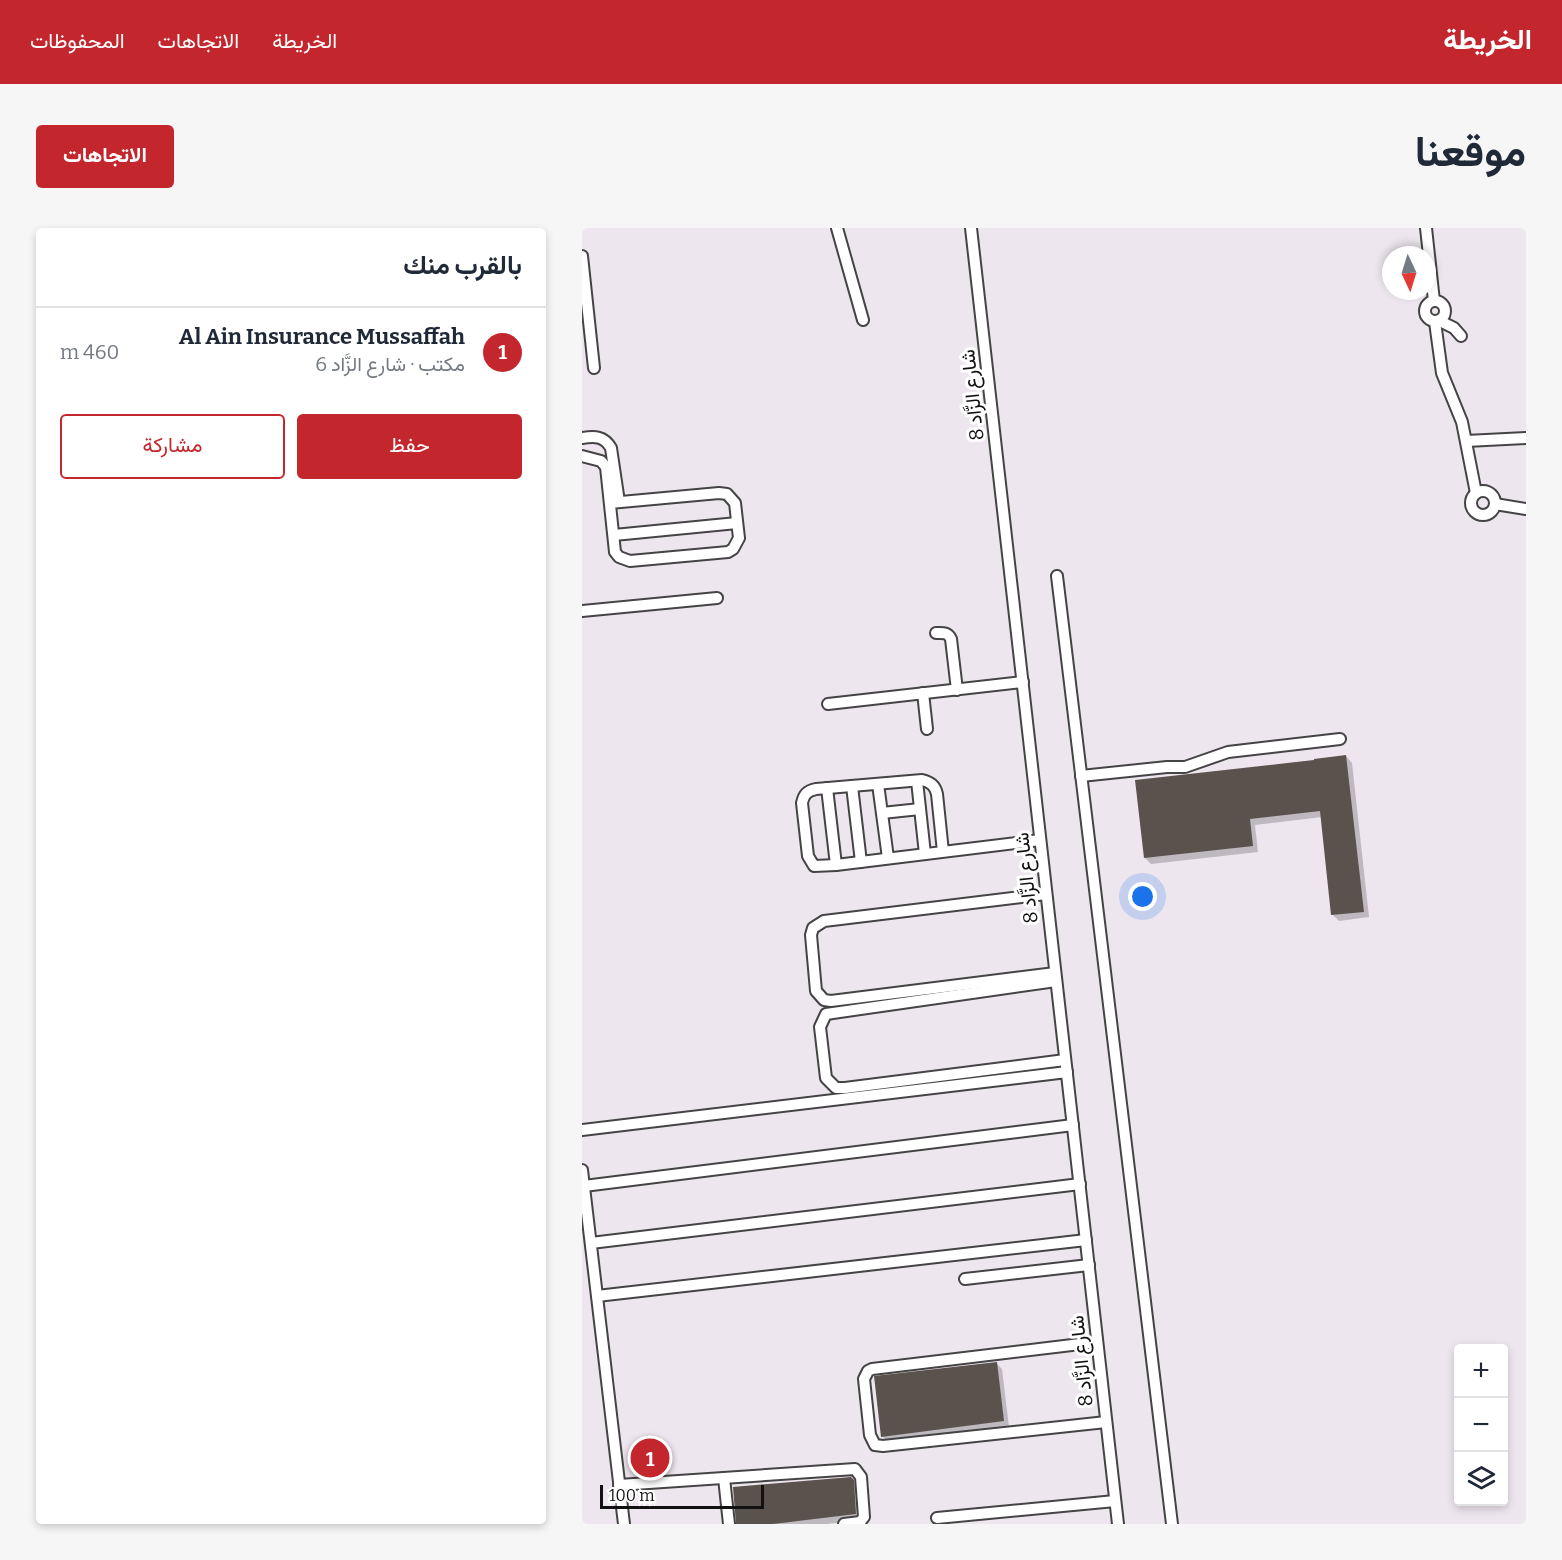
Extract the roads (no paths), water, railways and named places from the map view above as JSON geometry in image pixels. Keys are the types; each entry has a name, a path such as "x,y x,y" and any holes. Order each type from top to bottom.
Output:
{"street":[{"path":"837,228 863,320"},
{"name":"شارع الزَّاد 8","path":"972,228 1118,1524"},
{"path":"1426,228 1434,301"},
{"path":"582,256 586,339 594,368"},
{"path":"1437,321 1445,313 1445,309 1439,302 1434,301 1424,310 1427,318 1454,328 1461,336"},
{"path":"1437,321 1442,372 1460,415 1476,493 1471,501 1472,509 1479,515 1488,515 1495,504 1492,496 1485,491 1476,493"},
{"path":"582,438 600,438 607,441 611,448 615,503 615,552 619,557 630,561 728,552 733,549 739,538 735,503 732,498 719,493 615,503"},
{"path":"1466,441 1526,438"},
{"path":"582,456 601,461 606,467 615,503"},
{"path":"1495,504 1526,509"},
{"path":"614,535 737,523"},
{"path":"1057,576 1173,1524"},
{"path":"582,611 717,598"},
{"path":"936,633 949,635 957,690"},
{"path":"828,704 1023,682"},
{"path":"923,693 927,729"},
{"path":"1081,776 1185,767 1235,751 1340,739"},
{"path":"943,852 935,788 930,782 916,781 827,788 810,790 804,795 802,803 807,856 814,866 836,865 888,858 943,852 1040,840"},
{"path":"916,781 925,854"},
{"path":"878,784 888,858"},
{"path":"852,786 861,862"},
{"path":"827,788 836,865"},
{"path":"882,813 920,809"},
{"path":"1046,894 824,921 813,928 811,935 816,991 824,1000 831,1000 1055,977"},
{"path":"1055,977 826,1014 820,1027 826,1078 836,1088 845,1088 1065,1060"},
{"path":"582,1130 1066,1072"},
{"path":"584,1186 1073,1125"},
{"path":"582,1170 624,1524"},
{"path":"591,1243 1080,1184"},
{"path":"597,1296 1086,1240"},
{"path":"965,1279 1089,1265"},
{"path":"1097,1342 872,1369 868,1371 864,1379 869,1425 872,1442 883,1446 1106,1422"},
{"path":"619,1485 855,1469 861,1477 864,1517 860,1522 844,1524"},
{"path":"724,1478 729,1524"},
{"path":"937,1518 1115,1501"}],"place":[{"name":"Al Ain Insurance Mussaffah","path":"650,1458"}]}
